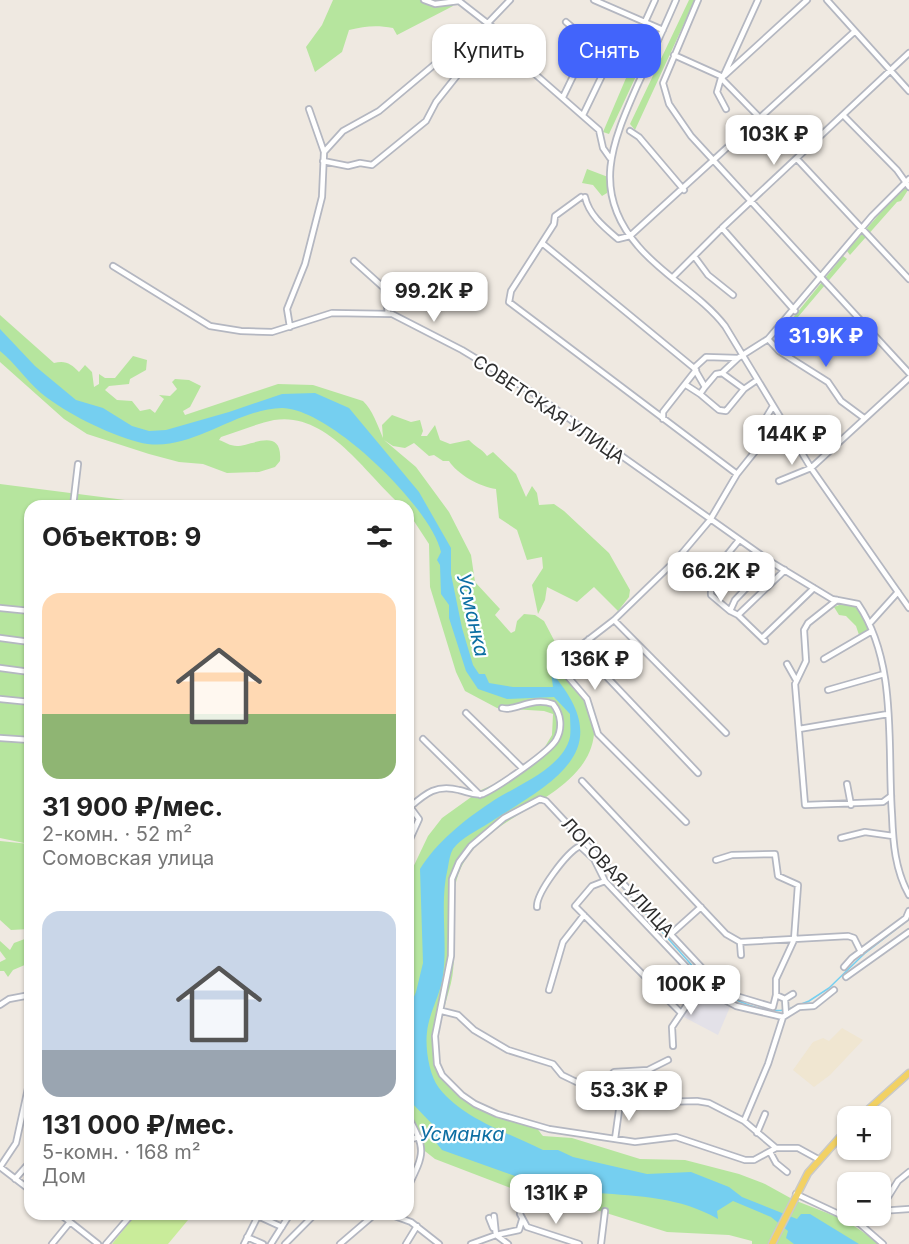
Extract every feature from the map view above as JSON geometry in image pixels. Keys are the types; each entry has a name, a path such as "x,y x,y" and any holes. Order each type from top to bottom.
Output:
{"main road":[{"path":"872,1106 909,1073"},
{"path":"772,1244 795,1196 818,1159 837,1139"}],"street":[{"path":"424,0 435,4 458,1 485,24"},
{"path":"487,24 510,0"},
{"path":"594,0 663,30"},
{"path":"613,7 616,0"},
{"path":"645,22 655,0"},
{"path":"676,0 619,127 610,158 614,199 630,237 673,278 714,312 811,468 909,608"},
{"path":"698,0 663,78 669,104 691,136 909,373"},
{"path":"726,109 717,92 758,0"},
{"path":"722,77 807,0"},
{"path":"827,0 909,91"},
{"path":"737,474 513,307 509,298 510,291 554,224 555,216 583,197 588,208 605,228 618,239 630,237 854,32"},
{"path":"673,278 722,228 909,53"},
{"path":"675,54 722,77 760,118"},
{"path":"324,152 344,131 379,111 432,67"},
{"path":"323,161 348,166 360,163 372,165 426,121 436,102 455,78"},
{"path":"541,78 599,130 603,148 610,158"},
{"path":"563,97 572,78"},
{"path":"583,115 601,78"},
{"path":"290,327 287,309 305,264 318,219 324,152 309,109"},
{"path":"843,115 907,180 909,187"},
{"path":"630,131 639,136 684,189"},
{"path":"797,159 909,279"},
{"path":"700,394 716,374 722,373 740,355 768,339 795,310 862,228 907,180"},
{"path":"722,228 795,310"},
{"path":"542,243 695,369 705,387"},
{"path":"694,256 708,275 733,295"},
{"path":"354,261 384,288 388,313"},
{"name":"СОВЕТСКАЯ УЛИЦА","path":"113,266 210,326 241,332 272,332 332,313 388,313 462,350 533,393 771,562 837,600 858,604 871,622"},
{"path":"768,339 779,351 828,382 841,401 864,418"},
{"path":"663,420 663,412 706,357 740,355"},
{"path":"722,373 744,389"},
{"path":"779,481 811,468 909,378"},
{"path":"686,385 719,410 726,411 744,389 758,380"},
{"path":"686,822 598,734 587,699 557,664 614,620 678,558 710,520 737,474 761,444 767,416 773,406"},
{"path":"74,500 78,464"},
{"path":"739,540 716,566 711,595 738,615 764,640 814,588"},
{"path":"730,610 735,600 771,562"},
{"path":"738,615 785,570"},
{"path":"898,592 871,622 884,675 888,714 894,853 909,895"},
{"path":"837,600 808,623 804,630 806,661 796,680 805,805 883,802 891,804"},
{"path":"0,608 24,610"},
{"path":"614,620 726,733"},
{"path":"824,660 872,631"},
{"path":"0,638 24,641"},
{"path":"589,639 586,655 698,773"},
{"path":"786,664 796,680"},
{"path":"0,668 24,671"},
{"path":"791,672 799,672"},
{"path":"828,690 884,675"},
{"path":"0,699 24,701"},
{"path":"414,803 432,790 452,788 480,795 522,768 555,741 559,733 560,714 553,704 526,702 509,710 502,708"},
{"path":"466,713 522,768"},
{"path":"799,729 888,714"},
{"path":"0,738 24,740"},
{"path":"423,739 480,795"},
{"path":"582,781 726,934 740,942 848,936 854,938 861,952"},
{"path":"847,784 851,805"},
{"path":"883,802 891,796"},
{"name":"ЛОГОВАЯ УЛИЦА","path":"442,1011 451,956 450,885 459,862 471,846 504,818 540,799 553,807 672,933 711,979 736,996 773,1007 776,995"},
{"path":"414,812 419,819 414,830"},
{"path":"841,838 865,832 893,836"},
{"path":"537,907 541,892 552,875 580,846 594,859 605,881 710,992 736,1006 785,1016 799,1007 814,1005 834,990"},
{"path":"716,860 732,855 775,854 778,876 798,885 794,940 776,979 776,995 786,1002"},
{"path":"605,881 592,886 575,906 680,1012"},
{"path":"672,933 701,907"},
{"path":"844,968 906,918 909,911"},
{"path":"549,990 563,942 584,915"},
{"path":"846,977 909,932"},
{"path":"740,942 741,955"},
{"path":"673,1046 672,1027 701,984"},
{"path":"744,1121 785,1016 786,1002 793,994"},
{"path":"0,1005 9,999 24,996"},
{"path":"776,1148 754,1160 745,1160 676,1137 635,1142 549,1129 497,1114 462,1095 442,1075 437,1064 435,1036 442,1011 458,1015 474,1030 508,1050 553,1064 562,1075 620,1103 697,1101 710,1103 744,1121 776,1148 798,1148 818,1159"},
{"path":"601,1094 604,1083 614,1072 648,1070 668,1060"},
{"path":"615,1139 620,1103"},
{"path":"24,1114 16,1143 0,1167 24,1186"},
{"path":"757,1133 765,1114"},
{"path":"414,1127 423,1146 420,1162 414,1174"},
{"path":"414,1138 419,1137"},
{"path":"771,1152 776,1163 787,1172"},
{"path":"15,1179 24,1169"},
{"path":"891,1192 898,1181 909,1172"},
{"path":"471,1244 495,1233 519,1230 522,1220 520,1207 526,1187"},
{"path":"795,1196 837,1214"},
{"path":"891,1210 909,1209"},
{"path":"601,1244 605,1211"},
{"path":"492,1217 495,1233 508,1244"},
{"path":"68,1220 98,1244"},
{"path":"106,1244 127,1220"},
{"path":"244,1244 256,1220"},
{"path":"268,1220 282,1227"},
{"path":"271,1244 286,1220"},
{"path":"285,1244 309,1220"},
{"path":"340,1244 368,1220"},
{"path":"409,1220 439,1244"},
{"path":"522,1220 527,1227 579,1244"},
{"path":"52,1244 70,1222"},
{"path":"406,1244 417,1226"},
{"path":"862,1226 883,1244"},
{"path":"247,1237 263,1244"}],"shaded area":[{"path":"699,988 730,1007 718,1035 680,1015"},
{"path":"842,1028 863,1040 830,1075 814,1087 793,1070 813,1042 823,1038 829,1041"}],"green space":[{"path":"333,0 451,0 453,6 397,35 393,28 387,27 371,26 349,30 342,52 315,72 306,47 322,25"},
{"path":"689,0 695,0 661,74 661,59"},
{"path":"626,78 635,78 609,134 603,132"},
{"path":"652,78 659,78 635,130 630,124"},
{"path":"587,169 608,177 607,193 602,196 593,185 582,183"},
{"path":"903,187 908,190 901,201 897,202 850,255 847,251"},
{"path":"843,256 847,259 776,343 775,340"},
{"path":"0,315 54,363 68,363 79,372 85,365 92,372 94,387 99,384 99,374 105,378 115,378 133,356 147,360 146,370 130,379 129,384 109,386 105,390 117,400 132,401 140,411 150,409 155,413 164,399 159,395 170,396 177,389 172,382 175,379 189,380 201,386 190,407 183,411 185,415 278,384 313,385 363,401 372,413 383,438 382,425 392,415 411,422 420,420 423,431 421,436 427,436 435,425 440,440 450,444 469,440 487,456 493,452 516,474 526,497 532,486 537,493 539,505 554,504 609,553 630,590 629,597 618,611 594,587 577,602 547,587 545,600 538,614 532,585 543,568 542,557 527,560 517,530 499,518 496,489 483,486 470,479 457,471 449,461 443,461 434,455 429,456 414,443 405,448 393,446 384,440 416,467 449,512 471,555 475,582 500,609 495,615 511,633 515,631 517,621 524,614 535,615 544,621 567,665 565,672 590,699 594,721 592,746 581,766 564,784 498,828 479,844 464,862 454,891 453,968 441,1019 438,1045 441,1069 453,1088 469,1100 532,1125 543,1136 572,1138 640,1159 685,1160 739,1174 837,1217 837,1226 854,1226 881,1244 752,1244 752,1241 729,1235 667,1232 587,1207 524,1193 435,1159 421,1148 414,1139 414,865 428,836 442,818 481,790 504,780 543,750 552,735 553,714 544,711 497,708 465,691 456,672 430,587 429,544 414,521 414,500 396,500 345,448 329,435 312,425 294,420 274,420 221,437 219,440 234,446 271,441 277,444 280,450 280,461 275,467 259,472 227,473 203,464 179,462 149,454 87,434 64,419 0,362"},
{"path":"0,484 125,500 24,500 24,843 0,838"},
{"path":"842,604 855,605 870,629 859,635 856,626 846,616 839,615 834,607"},
{"path":"0,841 24,843 24,929 11,930 0,920"},
{"path":"24,939 24,965 13,970 8,977 4,971 0,971 0,962 6,959 0,951 0,941 10,950 14,943"},
{"path":"131,1220 188,1220 168,1244 112,1244"}],"water":[{"name":"Усманка","path":"0,329 35,366 76,400 103,408 132,426 149,431 166,430 282,394 315,393 349,408 419,492 451,548 451,574 462,628 473,665 479,674 485,674 489,683 513,687 553,687 551,672 571,699 580,723 579,743 570,761 555,778 536,793 465,838 456,845 451,853 444,894 443,975 430,1017 427,1038 428,1061 439,1088 449,1099 473,1117 543,1150 558,1150 573,1157 647,1174 691,1172 729,1187 742,1197 797,1219 801,1214 810,1214 859,1244 794,1244 786,1238 788,1231 771,1217 733,1201 717,1211 718,1219 689,1206 659,1199 597,1193 588,1198 568,1195 442,1150 430,1135 433,1125 414,1105 414,997 423,963 420,869 442,841 461,824 490,803 548,768 558,759 570,737 570,714 554,697 507,699 478,689 466,671 449,618 449,605 441,594 440,565 437,560 441,552 433,533 414,505 414,500 410,500 375,463 325,424 302,412 282,408 264,410 175,443 157,445 138,442 113,434 63,408 41,393 0,351"}],"waterway":[{"path":"601,863 712,988 756,1007 775,1011 784,1010"},
{"path":"789,1009 809,1001 829,988 864,954 909,919"}]}
